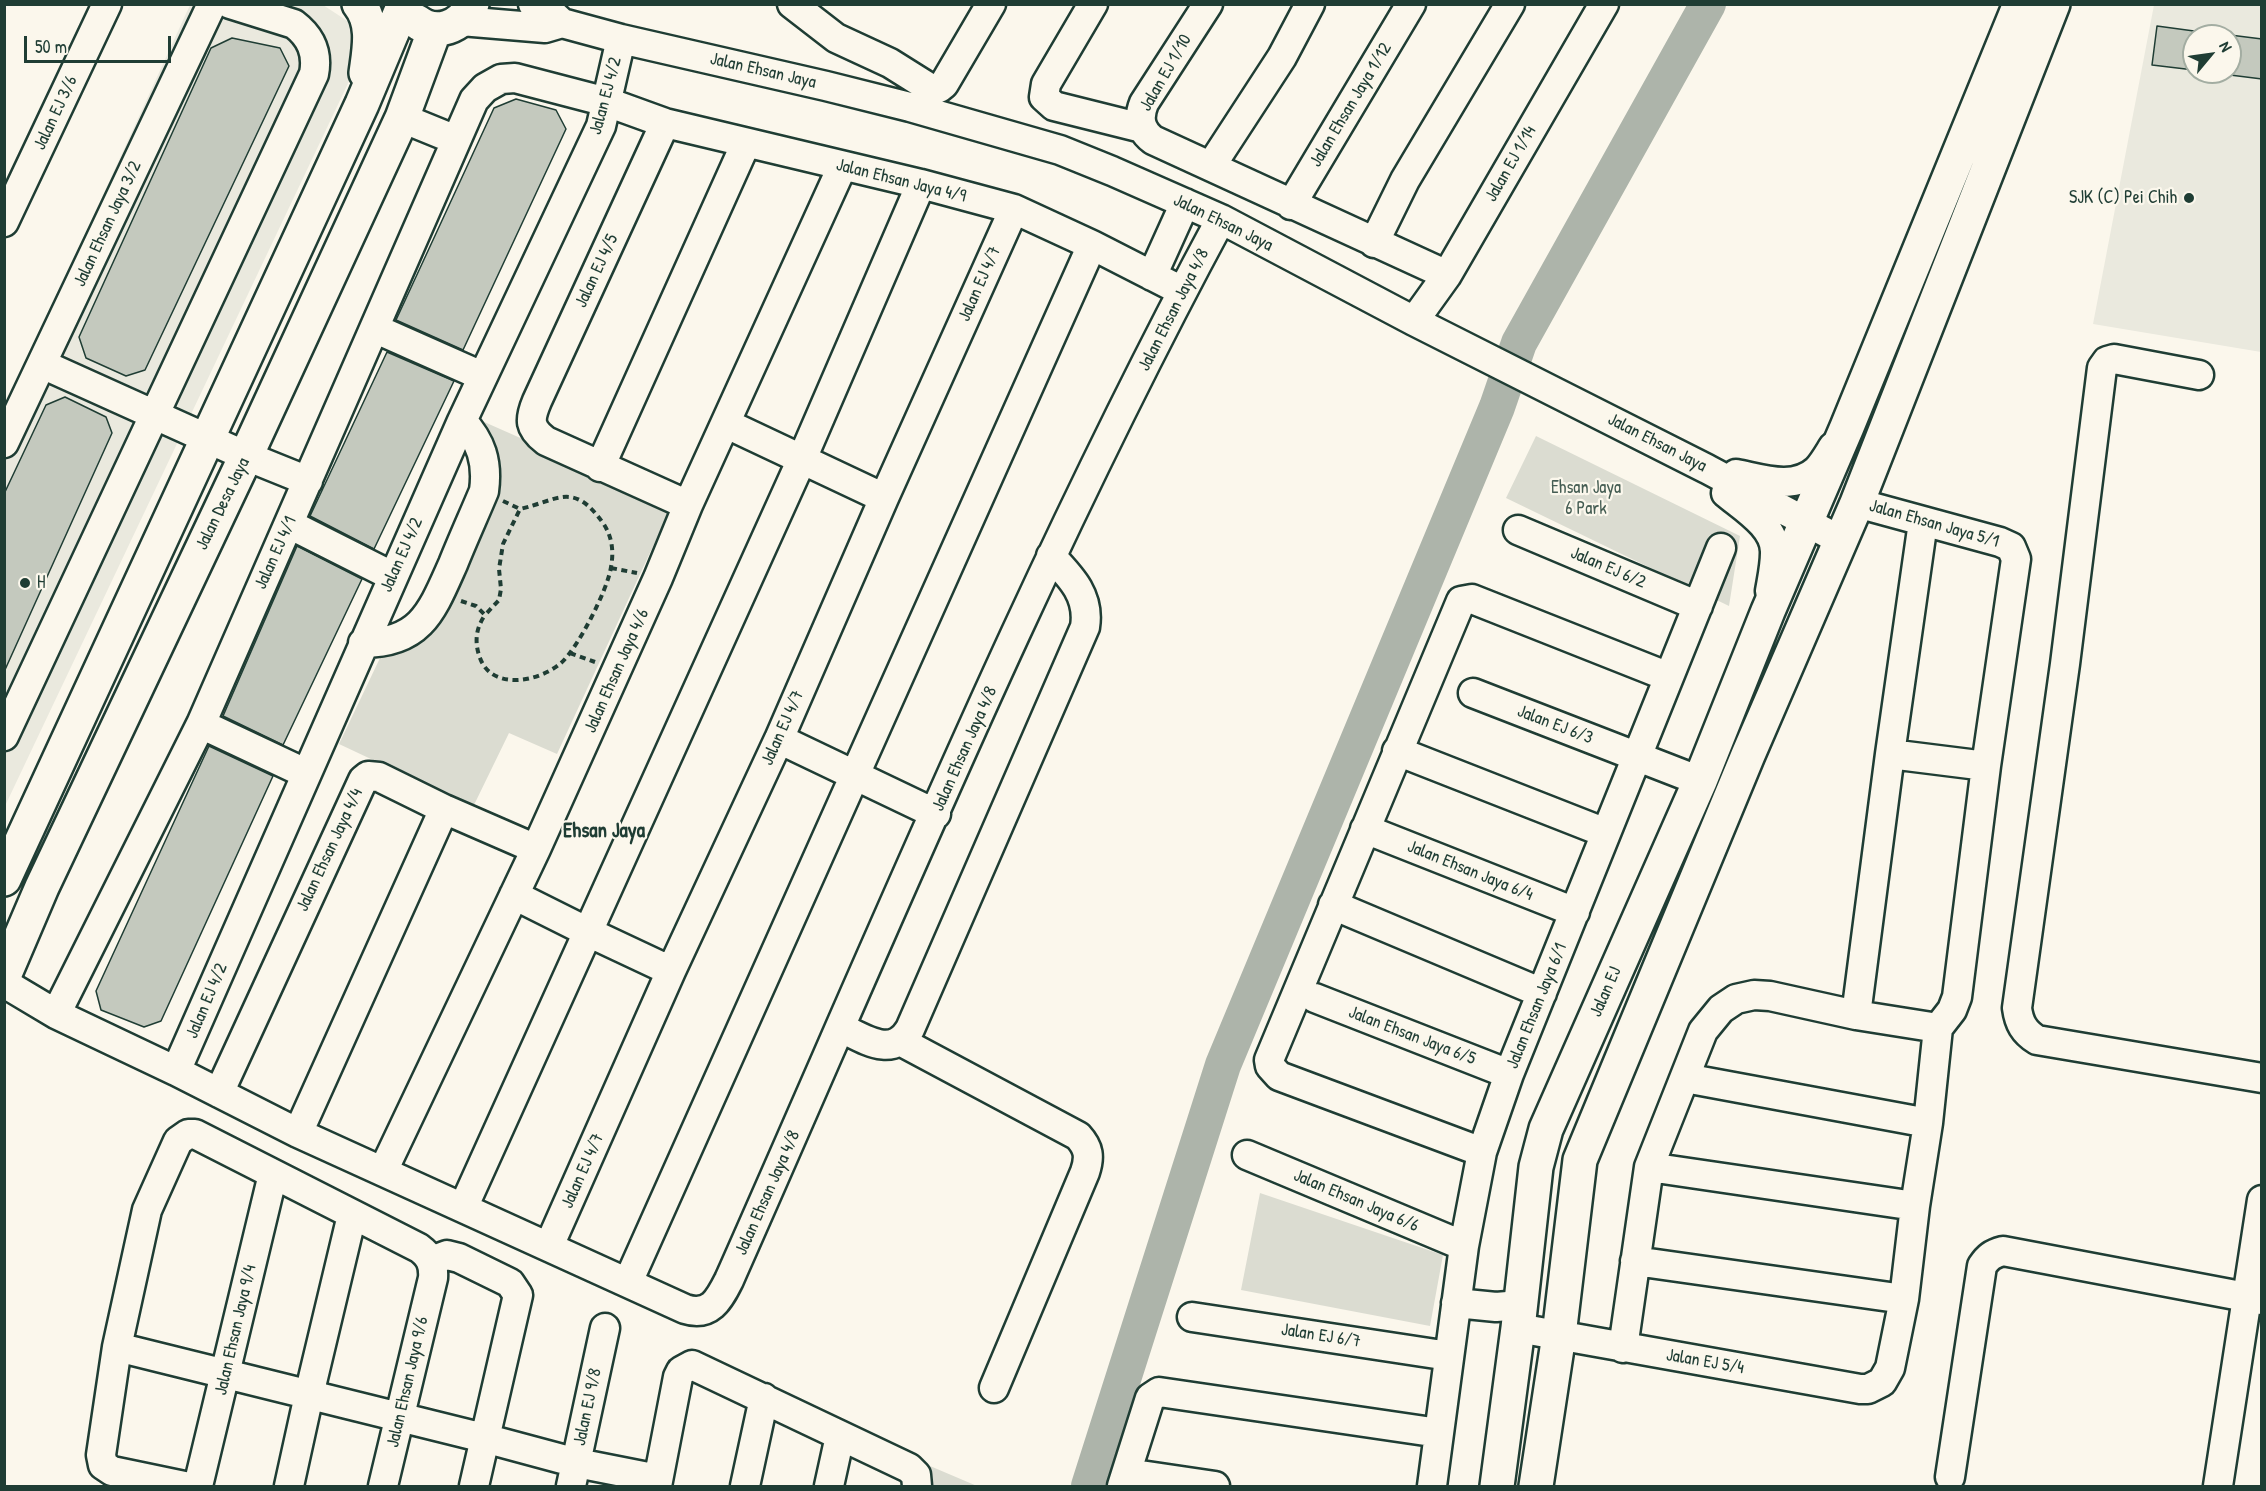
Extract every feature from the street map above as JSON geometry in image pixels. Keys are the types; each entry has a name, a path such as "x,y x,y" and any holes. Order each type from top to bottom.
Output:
{"main road":[{"path":"359,4 365,15 369,32 362,104"},
{"path":"4,879 326,183 404,4"},
{"path":"404,4 407,11 419,23 456,18"},
{"name":"Jalan EJ","path":"1497,1486 1536,1167 1546,1129 1700,781 1767,611 1807,523 2020,4"},
{"path":"1536,1486 1559,1335 1580,1160 1748,755 1857,503 2053,4"},
{"name":"Jalan Desa Jaya","path":"4,976 42,887 246,456 361,204 402,118 456,18"},
{"path":"326,183 361,204"}],"street":[{"name":"Jalan EJ 3/6","path":"4,222 107,4"},
{"name":"Jalan Ehsan Jaya 3/2","path":"4,443 212,4"},
{"path":"6,729 314,74 315,56 309,38 294,24 230,4"},
{"name":"Jalan Ehsan Jaya","path":"533,4 547,9 562,23 621,39 826,86 1060,150 1221,219 1414,321 1576,401 1840,540"},
{"path":"792,4 836,38 890,63 933,90 944,84 991,4"},
{"path":"1093,4 1046,84 1044,97 1053,106 1148,134 1291,205 1447,275"},
{"name":"Jalan EJ 1/10","path":"1148,134 1140,119 1144,103 1208,4"},
{"path":"1211,166 1282,57 1310,4"},
{"name":"Jalan Ehsan Jaya 1/12","path":"1291,205 1411,4"},
{"path":"1374,243 1405,180 1510,4"},
{"name":"Jalan EJ 1/14","path":"1414,321 1447,275 1604,4"},
{"name":"Jalan Ehsan Jaya","path":"456,18 545,28 562,23"},
{"name":"Jalan EJ 4/2","path":"176,1071 392,576 482,376 601,126 621,39"},
{"name":"Jalan Ehsan Jaya 4/9","path":"485,88 501,79 515,78 607,102 665,123 921,184 1014,209 1092,244 1182,291"},
{"name":"Jalan EJ 4/1","path":"56,1014 201,724 376,329 456,140 474,100 485,88"},
{"path":"402,118 456,140"},
{"name":"Jalan EJ 4/5","path":"600,467 546,441 535,432 532,419 537,401 665,123"},
{"path":"688,505 600,467 746,143"},
{"name":"Jalan Ehsan Jaya 4/6","path":"383,1171 536,849 645,609 688,505 727,424 842,167"},
{"path":"464,1208 802,459 921,184"},
{"name":"Jalan Ehsan Jaya 4/8","path":"1152,276 1185,203"},
{"name":"Jalan EJ 4/7","path":"549,1246 670,971 779,739 1014,209"},
{"name":"Jalan Ehsan Jaya 4/8","path":"4,983 56,1014 176,1071 298,1133 693,1312 702,1312 716,1304 726,1287 1052,555 1182,291 1221,219"},
{"path":"628,1282 1092,244"},
{"path":"376,329 482,376"},
{"path":"2199,375 2114,359 2107,361 2102,368 2065,664 2017,1008 2021,1026 2027,1034 2037,1040 2262,1078"},
{"path":"42,364 246,456 308,481"},
{"path":"363,642 393,640 409,633 429,615 440,593 485,484 483,452 478,441 462,421"},
{"path":"727,424 884,498"},
{"path":"1697,464 1774,482 1795,481 1817,470 1847,427"},
{"path":"1697,464 1758,520 1770,535 1776,551 1767,611"},
{"name":"Jalan Ehsan Jaya 5/1","path":"1857,503 2000,542 2011,548 2016,559 2016,566 1986,766"},
{"path":"1856,1015 1923,522"},
{"path":"289,524 392,576"},
{"name":"Jalan EJ 6/2","path":"1518,530 1698,606"},
{"name":"Jalan Ehsan Jaya 6/1","path":"1432,1486 1464,1246 1482,1152 1509,1074 1721,548"},
{"path":"841,1028 875,1043 892,1045 900,1041 910,1029 1084,627 1087,615 1081,592 1052,555"},
{"path":"1482,1152 1280,1076 1270,1066 1269,1060 1459,603 1464,599 1472,599 1669,678"},
{"name":"Jalan EJ 6/3","path":"1473,693 1700,781"},
{"path":"201,724 305,773"},
{"path":"779,739 936,813"},
{"path":"1397,751 1606,833"},
{"path":"1635,1261 1904,1299 1928,1123 1938,1028 1952,1010 1957,997 1986,766 1890,753"},
{"name":"Jalan Ehsan Jaya 4/4","path":"219,1093 363,780 368,776 379,777 444,809 536,849"},
{"path":"298,1133 444,809"},
{"name":"Jalan Ehsan Jaya 6/4","path":"1365,829 1575,912"},
{"path":"514,895 670,971"},
{"path":"1333,905 1542,993"},
{"path":"1623,1348 1649,1167 1684,1077 1710,1020 1736,999 1754,995 1770,996 1856,1015 1938,1028"},
{"name":"Jalan Ehsan Jaya 6/5","path":"1315,998 1509,1074"},
{"path":"900,1041 1078,1136 1086,1144 1089,1154 1085,1172 994,1388"},
{"path":"1684,1077 1928,1123"},
{"path":"184,1486 112,1471 104,1465 101,1455 117,1347 147,1210 178,1141 182,1137 195,1134 419,1248 426,1253 432,1269 447,1255 459,1258 510,1283 518,1295 474,1486"},
{"name":"Jalan Ehsan Jaya 6/6","path":"1247,1155 1464,1246"},
{"path":"1649,1167 1915,1206"},
{"name":"Jalan Ehsan Jaya 9/4","path":"198,1486 273,1174"},
{"path":"2218,1486 2254,1298 2262,1200"},
{"path":"289,1486 352,1215"},
{"path":"1950,1477 1982,1266 1994,1253 2003,1251 2254,1298"},
{"name":"Jalan Ehsan Jaya 9/6","path":"383,1486 432,1269"},
{"name":"Jalan EJ 5/4","path":"1456,1303 1496,1307 1559,1335 1868,1389 1876,1386 1887,1376 1904,1299"},
{"name":"Jalan EJ 6/7","path":"1192,1317 1449,1356"},
{"name":"Jalan EJ 9/8","path":"574,1475 605,1328"},
{"path":"117,1347 484,1438 574,1475 658,1483 678,1377 686,1367 692,1365 909,1468 916,1475 917,1486"},
{"path":"1215,1486 1124,1480 1150,1398 1159,1392 1439,1433"},
{"path":"745,1486 764,1398"},
{"path":"829,1486 840,1436"}],"path":[{"path":"567,496 581,501 593,511 610,536 611,568 578,641 560,664 548,671 521,679 505,681 491,674 482,664 476,639 478,626 485,615 499,600 501,589 499,569 502,551 520,509 552,497 567,496"},
{"path":"440,593 476,606 485,615"}],"shaded area":[{"path":"190,5 323,5 355,26 352,75 5,806 5,409"},
{"name":"SJK (C) Pei Chih","path":"2154,5 2261,5 2261,352 2093,324"}],"green space":[{"path":"482,421 672,505 557,754 509,733 473,807 339,744 380,658 420,643 442,620 495,495 497,460"},
{"name":"Ehsan Jaya 6 Park","path":"1536,436 1740,536 1729,606 1506,498"},
{"path":"1260,1193 1443,1255 1430,1326 1241,1290"},
{"path":"930,1466 977,1486 925,1486"}],"building":[{"path":"2157,26 2182,29 2182,69 2152,65"},
{"path":"2242,36 2262,39 2262,79 2242,76"},
{"path":"232,38 280,48 289,66 145,370 126,376 86,358 79,337 211,48"},
{"path":"516,99 556,110 566,129 463,350 396,320 494,108"},
{"path":"387,352 454,381 374,549 310,516"},
{"name":"H","path":"65,397 106,417 112,433 4,672 4,494 46,405"},
{"path":"297,546 362,579 283,745 223,716"},
{"path":"209,746 273,776 161,1021 144,1027 101,1010 96,991"}],"waterway":[{"path":"1089,1486 1223,1065 1497,407 1519,343 1708,4"}],"place":[{"name":"SJK (C) Pei Chih","path":"2189,198"},
{"name":"H","path":"25,583"}],"district":[{"name":"Ehsan Jaya","path":"604,831"}]}
